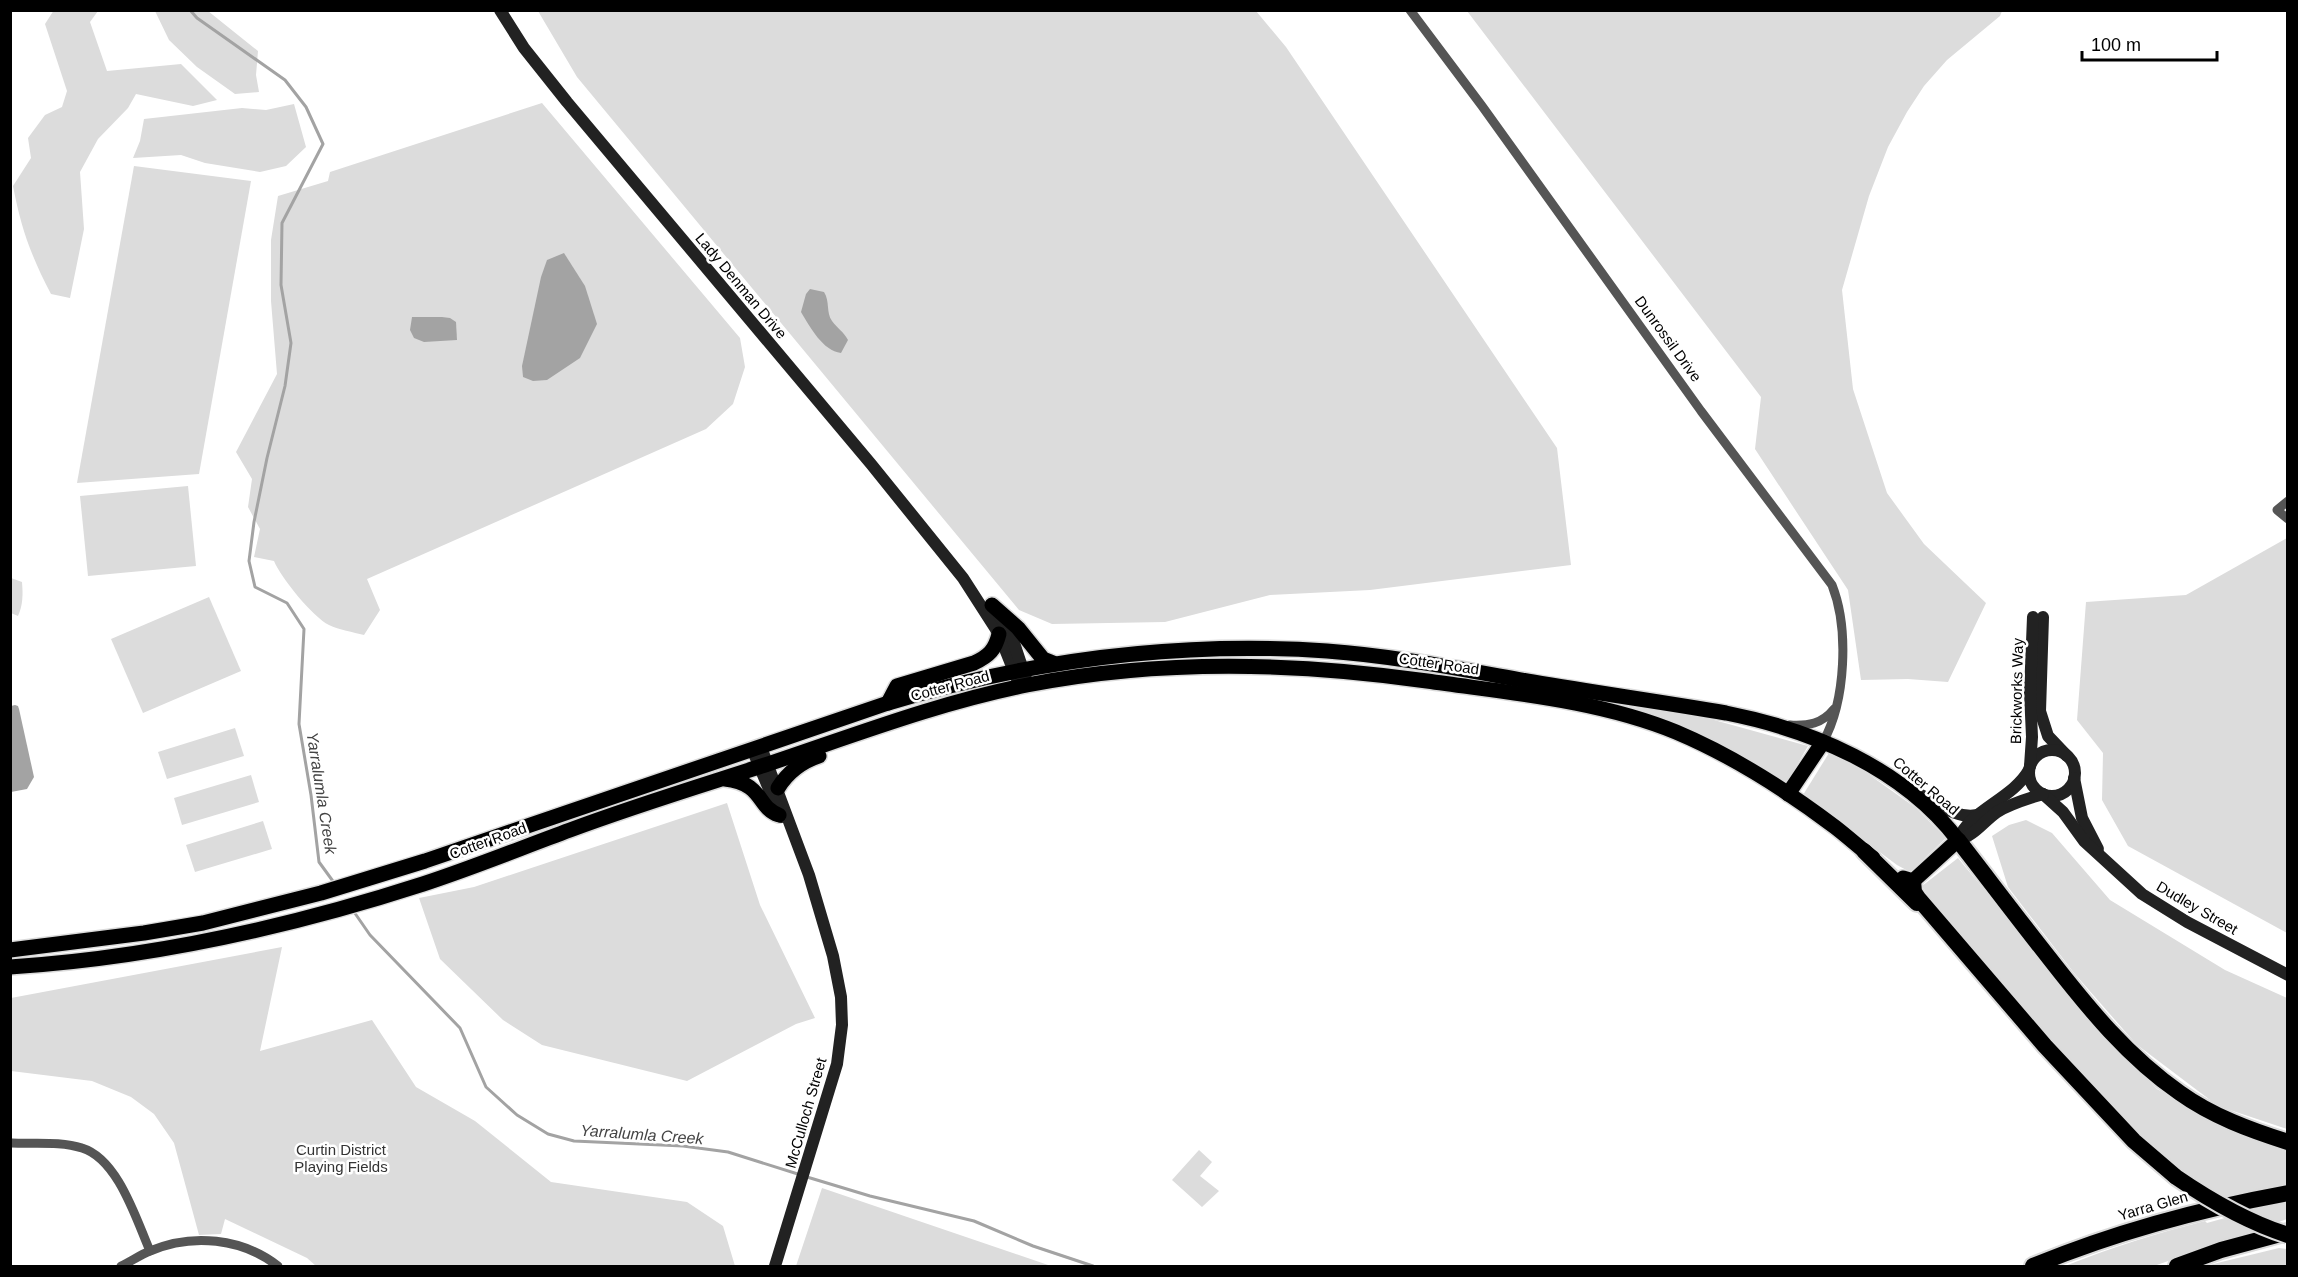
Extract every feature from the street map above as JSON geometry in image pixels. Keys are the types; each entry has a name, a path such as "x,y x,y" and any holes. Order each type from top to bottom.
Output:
{"highway":[{"path":"1958,840 2085,1004 2145,1067 2181,1094 2217,1115 2254,1131 2288,1142"},
{"path":"1864,851 1930,913"},
{"path":"1913,881 1916,896 1930,913 2074,1077 2134,1141 2176,1177 2202,1195 2239,1216 2288,1233"},
{"name":"Yarra Glen","path":"2033,1266 2095,1242 2144,1227 2197,1212 2288,1193"},
{"path":"2177,1266 2221,1250 2288,1233"}],"main road":[{"name":"Lady Denman Drive","path":"500,10 524,48 567,102 871,464 963,578 999,634 1018,670"},
{"name":"Lady Denman Drive","path":"963,578 992,605 1013,640 1023,686"},
{"path":"992,605 1018,628 1043,659 1053,663"},
{"name":"Brickworks Way","path":"2029,768 2032,737 2030,692 2038,617 2040,711 2048,736 2067,756"},
{"path":"888,703 897,686 974,663 986,657 996,645 999,634"},
{"name":"Cotter Road","path":"10,950 203,923 321,893 425,861 888,703 1018,670 1053,663 1127,654 1205,649 1327,651 1462,669 1764,721 1823,742 1860,759 1893,780 1936,815 1958,840 1913,881 1897,875 1836,828 1752,771 1698,742 1653,723 1621,714 1531,697 1391,676 1312,668 1195,666 1143,669 1023,686 960,700 606,817 422,884 275,926 161,949 10,967"},
{"path":"778,788 784,778 800,764 880,735 897,720"},
{"path":"1788,794 1823,742"},
{"name":"McCulloch Street","path":"757,748 784,821 809,875 833,956 842,997 842,1025 837,1064 775,1266"},
{"path":"2046,751 2057,751 2067,756 2074,769 2074,778 2071,785 2062,793 2043,794 2005,808 1968,838 1958,840 1961,832 1981,814 2017,787 2036,756 2046,751"},
{"name":"McCulloch Street","path":"763,765 778,788 784,821"},
{"path":"2029,768 2033,786 2043,794"},
{"path":"721,778 746,783 754,788 771,812 784,821"},
{"name":"Dudley Street","path":"2074,778 2082,818 2101,855"},
{"path":"1893,780 1955,813 1969,816 1981,814"},
{"name":"Dudley Street","path":"2043,794 2063,812 2078,836 2156,904 2288,975"}],"street":[{"name":"Dunrossil Drive","path":"1410,10 1701,411 1832,585 1841,616 1843,645 1836,705 1831,725 1823,742"},
{"path":"2288,501 2277,510 2288,519"},
{"path":"1764,721 1808,725 1825,718 1836,705"},
{"path":"12,1143 70,1146 90,1151 100,1158 109,1166 118,1181 150,1251"},
{"path":"121,1266 150,1251 185,1242 209,1239 257,1252 278,1266"}],"green space":[{"path":"54,10 98,11 90,22 107,71 181,64 217,100 193,106 136,94 128,108 98,139 80,172 84,229 70,298 51,294 32,254 13,186 31,158 28,138 45,115 62,107 67,91 45,24"},
{"path":"155,11 208,11 258,51 256,75 259,92 235,94 197,67 169,40"},
{"path":"538,11 1256,11 1286,47 1557,448 1571,565 1370,590 1270,595 1165,622 1052,624 1019,610 577,77"},
{"path":"1467,11 2002,11 2000,16 1947,60 1924,86 1907,112 1888,147 1869,196 1842,290 1853,389 1887,493 1924,544 1986,603 1948,682 1908,679 1861,680 1848,590 1755,449 1761,397"},
{"path":"542,103 740,338 745,367 733,404 706,429 367,579 380,610 364,635 333,627 322,621 306,606 283,577 274,561 254,557 260,529 248,507 252,479 236,452 277,374 271,301 271,240 278,196 328,181 330,172"},
{"path":"294,104 306,147 286,166 260,172 205,163 181,155 133,158 140,141 144,119 242,108 266,110"},
{"path":"134,166 251,181 199,474 77,483"},
{"path":"188,486 196,566 88,576 80,496"},
{"path":"2287,538 2287,933 2128,846 2102,800 2103,753 2077,720 2086,602 2186,595"},
{"path":"11,578 22,582 21,608 18,616 11,613"},
{"path":"209,597 241,671 143,713 111,639"},
{"path":"1600,703 1696,715 1808,746 1786,784 1708,738"},
{"path":"235,728 244,756 167,779 158,752"},
{"path":"1829,753 1864,771 1916,808 1946,838 1910,872 1897,865 1803,795"},
{"path":"251,775 259,802 182,825 174,798"},
{"path":"727,803 760,905 815,1018 796,1024 687,1081 542,1045 503,1020 440,959 419,898 474,887"},
{"path":"2026,820 2052,833 2110,900 2225,970 2287,998 2287,1129 2218,1106 2136,1044 2074,973 2008,887 1992,836 2009,825"},
{"path":"263,821 272,849 195,872 186,845"},
{"path":"1958,858 2106,1038 2157,1089 2227,1129 2287,1152 2287,1186 2220,1200 2180,1172 2124,1122 2043,1034 1937,910 1922,886"},
{"name":"Curtin District Playing Fields","path":"282,947 260,1051 372,1020 416,1087 475,1121 551,1182 687,1202 723,1226 735,1266 316,1266 307,1258 225,1219 221,1234 199,1235 174,1143 154,1114 131,1097 92,1081 11,1071 11,998"},
{"path":"1199,1150 1212,1162 1200,1176 1219,1191 1202,1207 1172,1180"},
{"path":"822,1188 1051,1266 796,1266"},
{"path":"2287,1202 2287,1219 2154,1266 2065,1266 2169,1231"},
{"path":"2279,1248 2287,1249 2287,1266 2205,1266"}],"shaded area":[{"path":"564,253 585,286 597,324 580,358 547,380 533,381 523,377 522,366 541,277 547,260"},
{"path":"810,289 824,292 830,318 848,340 841,353 828,348 823,343 801,312 806,294"},
{"path":"412,317 450,318 456,322 457,340 424,342 414,338 410,330"},
{"path":"15,705 19,709 34,777 27,789 11,792 11,706"}],"waterway":[{"name":"Yarralumla Creek","path":"190,10 197,18 285,80 306,107 323,144 282,223 281,285 291,343 285,386 254,522 249,561 255,587 287,603 304,629 299,724 319,862 335,884"},
{"name":"Yarralumla Creek","path":"352,909 370,935 460,1028 486,1087 517,1115 548,1134 574,1141 683,1146 728,1152 801,1175"},
{"name":"Yarralumla Creek","path":"807,1177 870,1196 974,1221 1033,1246 1093,1266"}]}
